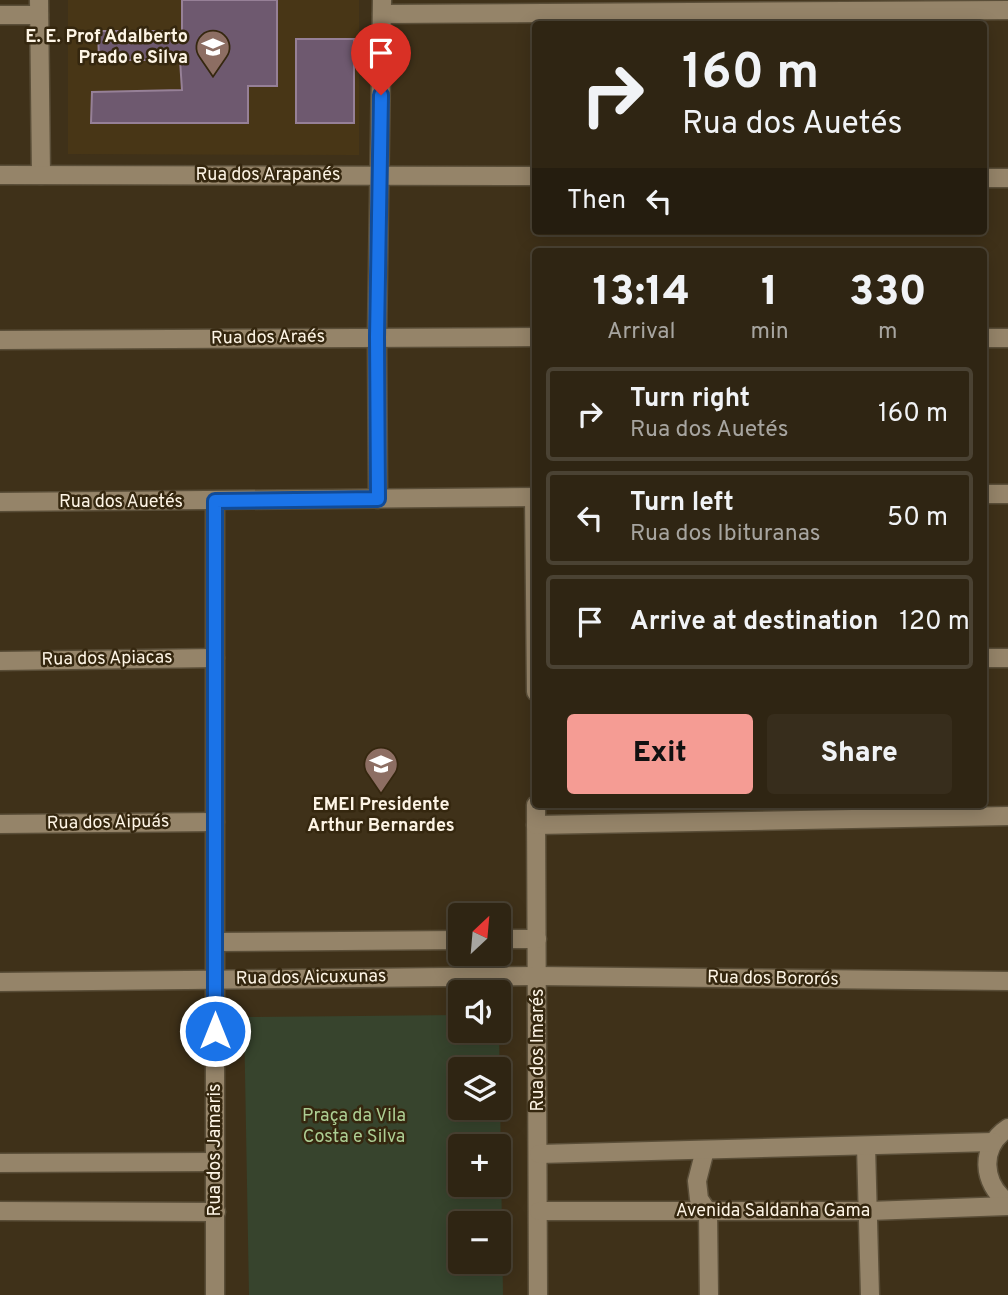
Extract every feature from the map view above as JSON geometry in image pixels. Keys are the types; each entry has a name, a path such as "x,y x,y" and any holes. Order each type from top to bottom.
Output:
{"street":[{"path":"0,15 39,7 41,175"},
{"path":"378,499 377,337 382,7 1008,10"},
{"name":"Rua dos Arapanés","path":"0,175 532,176"},
{"path":"987,178 1008,178"},
{"name":"Rua dos Araés","path":"0,340 532,337"},
{"path":"987,338 1008,338"},
{"path":"987,494 1008,494"},
{"name":"Rua dos Auetés","path":"0,502 532,497"},
{"name":"Rua dos Jamaris","path":"215,501 215,1295"},
{"name":"Rua dos Apiacas","path":"0,661 215,658"},
{"path":"987,658 1008,658"},
{"name":"Rua dos Imarés","path":"536,808 538,1295"},
{"path":"536,825 1008,816"},
{"name":"Rua dos Aipuás","path":"0,824 215,822"},
{"path":"511,939 537,939"},
{"name":"Rua dos Aicuxunas","path":"216,942 448,940"},
{"name":"Rua dos Aicuxunas","path":"0,982 537,976"},
{"name":"Rua dos Bororós","path":"537,976 1008,981"},
{"path":"539,1154 993,1142 1008,1128"},
{"name":"Avenida Saldanha Gama","path":"993,1142 986,1159 988,1178 997,1194 1008,1204"},
{"path":"866,1146 870,1295"},
{"path":"705,1150 697,1181 699,1199 708,1212 709,1295"},
{"path":"0,1163 215,1162"},
{"name":"Avenida Saldanha Gama","path":"539,1211 869,1211 1008,1204"},
{"path":"0,1210 216,1212"}],"shaded area":[{"name":"E. E. Prof Adalberto Prado e Silva","path":"68,0 359,0 359,155 68,154"}],"green space":[{"name":"Praça da Vila Costa e Silva","path":"448,1015 448,1043 499,1043 499,1057 448,1057 448,1120 500,1120 501,1134 448,1134 448,1197 502,1197 502,1211 448,1211 448,1274 503,1274 503,1295 249,1295 244,1017"}],"building":[{"path":"182,0 277,0 277,86 248,86 248,123 91,123 92,92 182,90 180,60 99,60 98,31 182,31"},
{"path":"296,39 354,39 354,123 296,123"}],"place":[{"name":"E. E. Prof Adalberto Prado e Silva","path":"213,77"},
{"name":"EMEI Presidente Arthur Bernardes","path":"381,794"}],"route":[{"path":"215,1031 215,501 378,499 377,337 381,95"}]}
